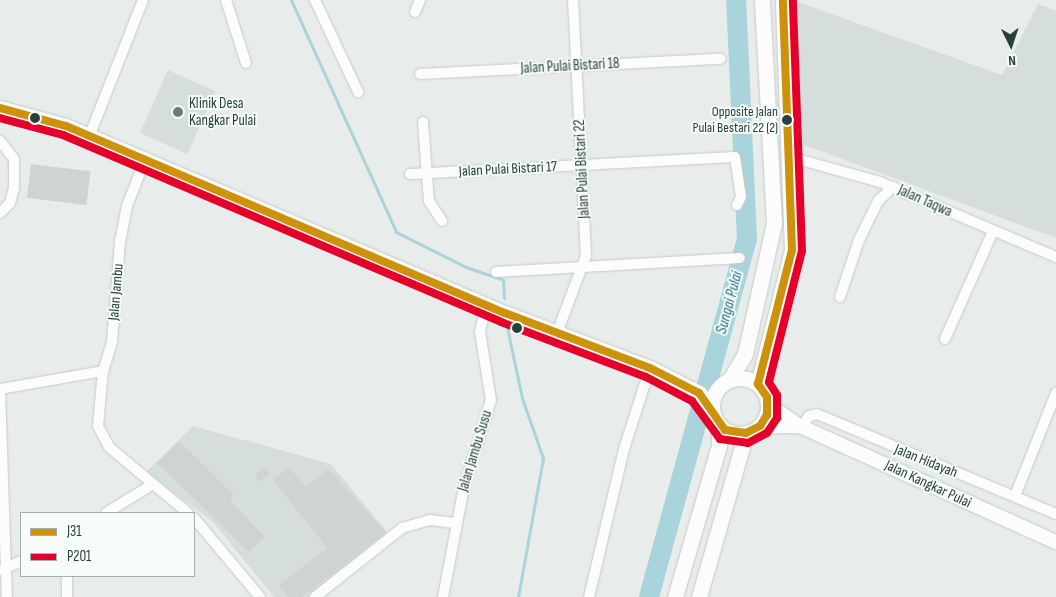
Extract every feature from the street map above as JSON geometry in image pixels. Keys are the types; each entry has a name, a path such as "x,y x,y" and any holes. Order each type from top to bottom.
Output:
{"main road":[{"path":"712,390 745,354 774,223 762,0"},
{"path":"699,597 753,430 768,404 758,384 792,250 783,0"},
{"path":"0,108 89,137 486,305 650,368 675,380 712,390 758,384"},
{"path":"675,597 719,446 719,426 712,390"},
{"path":"719,426 732,433 753,430"}],"street":[{"path":"89,137 143,0"},
{"path":"226,0 246,63"},
{"path":"315,0 358,92"},
{"path":"415,12 420,0"},
{"name":"Jalan Pulai Bistari 22","path":"558,333 586,256 573,0"},
{"name":"Jalan Pulai Bistari 18","path":"420,74 721,59"},
{"path":"423,122 426,174 432,211 442,220"},
{"path":"0,141 14,158 10,203 0,213"},
{"name":"Jalan Pulai Bistari 17","path":"410,174 725,156 735,157 738,163 741,197 737,205"},
{"name":"Jalan Taqwa","path":"790,157 893,187 1056,258"},
{"name":"Jalan Jambu","path":"145,160 127,206 112,342 103,371 98,426 109,447 150,486"},
{"path":"840,297 859,240 878,201 893,187"},
{"path":"945,339 993,230"},
{"path":"496,272 740,258"},
{"name":"Jalan Jambu Susu","path":"443,597 456,523 490,400 480,332 486,305"},
{"path":"589,597 624,449 650,368"},
{"path":"8,597 3,570 6,556 0,389 103,371"},
{"path":"1015,496 1056,393"},
{"name":"Jalan Kangkar Pulai","path":"768,404 801,426 1056,542"},
{"name":"Jalan Hidayah","path":"801,426 809,416 817,414 1056,514"},
{"name":"Jalan Kangkar Pulai","path":"753,430 801,426"},
{"path":"891,467 898,449"},
{"path":"108,512 150,486 187,512"},
{"path":"195,519 260,597"},
{"path":"315,597 402,528 430,520 456,523"},
{"path":"3,570 20,562"},
{"path":"67,577 67,597"}],"shaded area":[{"path":"798,2 1002,75 1038,4 1056,11 1056,238 799,143"},
{"name":"Klinik Desa Kangkar Pulai","path":"168,70 216,91 187,154 140,133"},
{"path":"193,426 331,464 392,538 317,597 274,597 212,521 146,472"}],"building":[{"path":"31,164 91,171 86,205 27,198"},
{"path":"179,441 234,495 230,500 265,537 249,552 157,463"},
{"path":"265,467 270,474 260,482 254,475"},
{"path":"289,467 306,487 328,469 386,532 302,597 289,597 279,585 327,548 273,480"}],"waterway":[{"path":"291,0 396,232 466,267 503,280 504,298"},
{"name":"Sungai Pulai","path":"649,597 747,239 736,0"},
{"path":"505,318 522,398 543,458 518,597"}],"transit line":[{"name":"J31","path":"0,108 66,126 505,313 650,368 699,393 725,430 746,433 760,426 767,415 767,397 758,384 792,250 783,0"},
{"name":"P201","path":"0,118 63,135 501,322 646,377 692,401 720,439 748,443 767,433 777,418 777,395 769,382 802,251 793,0"}],"place":[{"name":"Klinik Desa Kangkar Pulai","path":"178,112"},
{"name":"Opposite Jalan Pulai Bestari 22 (2)","path":"787,120"}]}
